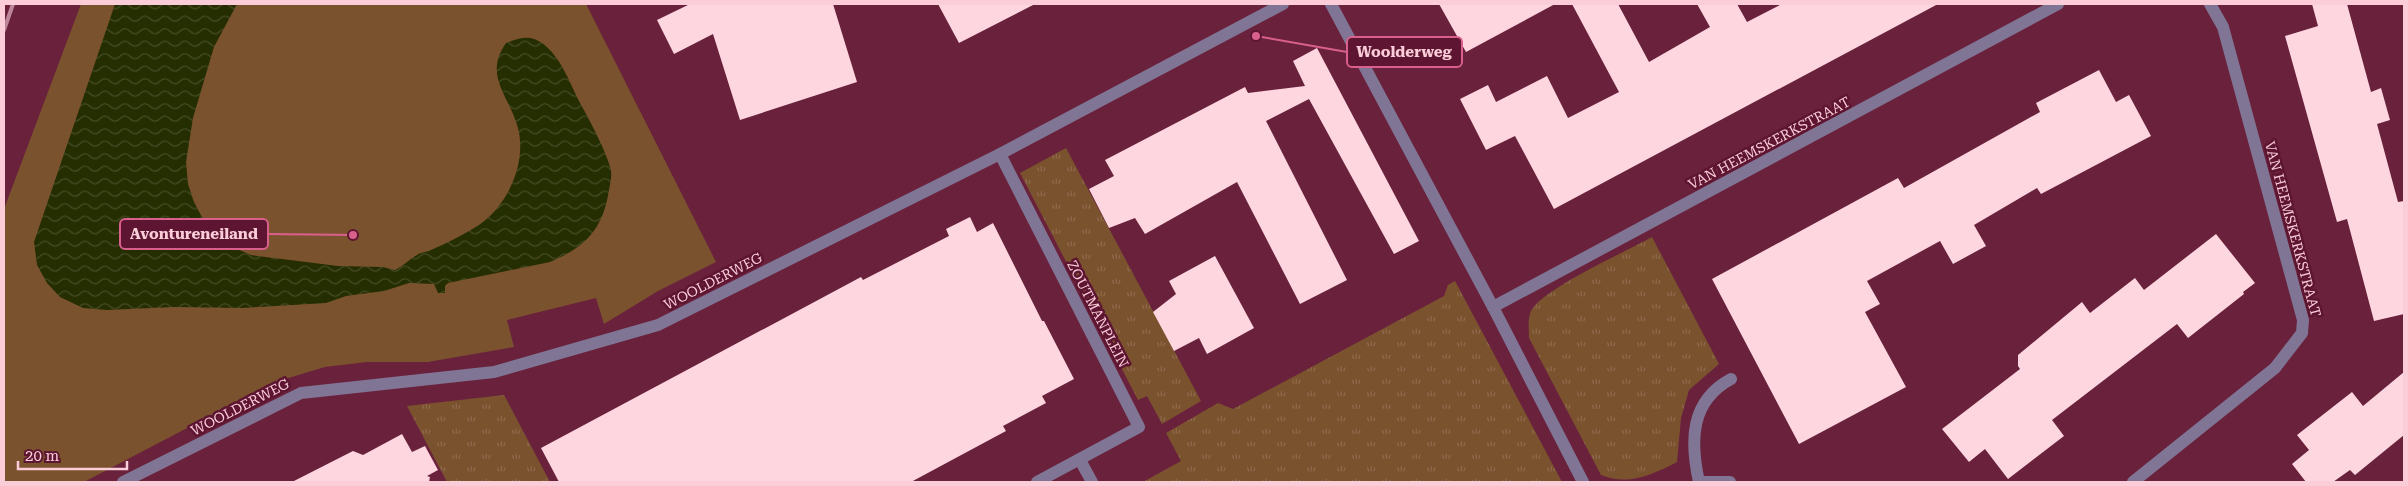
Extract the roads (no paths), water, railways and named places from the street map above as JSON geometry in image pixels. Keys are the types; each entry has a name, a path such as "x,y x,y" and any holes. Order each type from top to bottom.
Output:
{"street":[{"name":"WOOLDERWEG","path":"123,482 302,393 494,372 658,325 1000,154 1283,4"},
{"path":"1331,4 1494,307 1583,482"},
{"name":"VAN HEEMSKERKSTRAAT","path":"1494,307 2058,4"},
{"name":"VAN HEEMSKERKSTRAAT","path":"2133,482 2275,368 2302,333 2303,320 2223,28 2210,4"},
{"name":"ZOUTMANPLEIN","path":"1000,154 1139,428 1080,460"},
{"path":"1730,482 1699,482 1693,456 1695,428 1699,414 1708,398 1719,386 1731,379"},
{"path":"1037,482 1080,460 1092,482"}],"water":[{"path":"115,4 237,4 214,47 193,118 186,162 188,184 194,202 205,223 221,242 251,255 338,266 383,267 395,270 411,258 462,235 479,225 499,206 513,182 517,169 520,155 518,128 500,85 497,76 497,66 506,43 524,38 538,40 554,55 564,70 602,146 611,173 602,216 591,235 574,250 563,256 550,262 448,283 445,286 445,293 438,293 434,284 409,283 384,291 346,296 326,303 242,308 174,307 107,310 83,308 60,297 47,283 37,265 34,242"}],"railway":[{"path":"4,30 13,4"}],"place":[{"name":"Woolderweg","path":"1256,36"},
{"name":"Avontureneiland","path":"353,235"}]}
